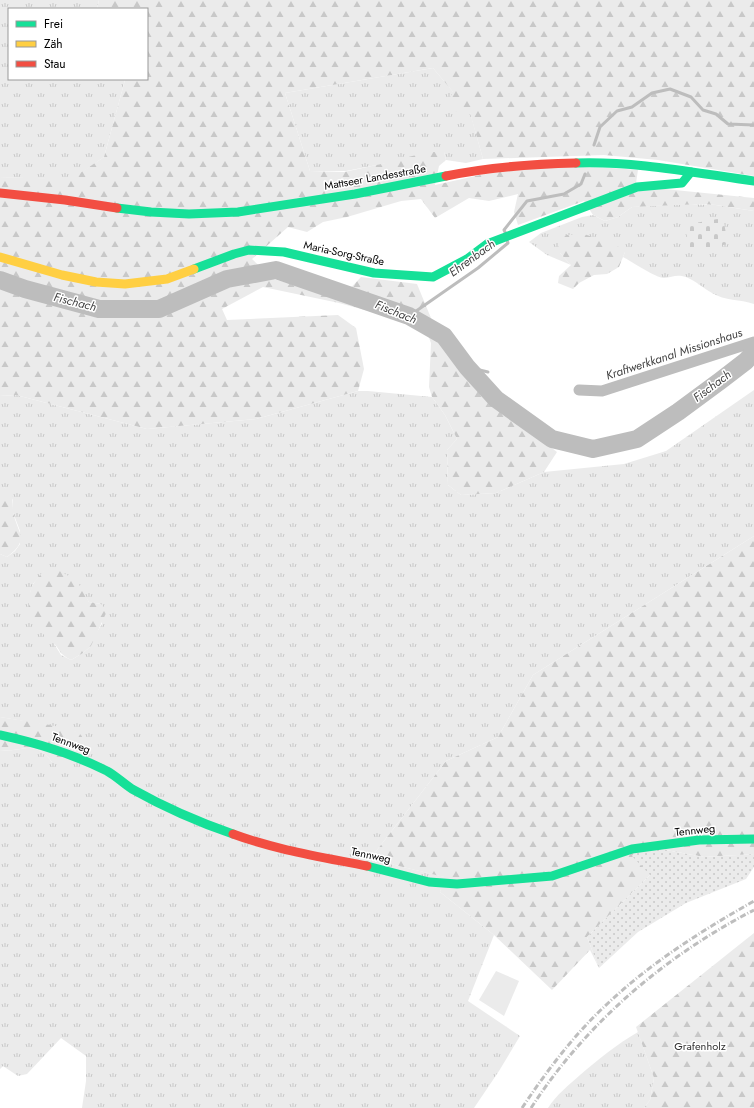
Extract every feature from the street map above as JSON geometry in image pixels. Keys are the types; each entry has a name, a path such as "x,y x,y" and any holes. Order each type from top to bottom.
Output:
{"street":[{"name":"Mattseer Landesstraße","path":"0,193 65,200 130,210 189,214 245,211 348,195 471,171 528,164 596,162 691,172 754,181"},
{"name":"Maria-Sorg-Straße","path":"0,257 62,275 96,282 125,284 167,279 234,254 249,250 284,252 374,273 433,277 468,259 487,244 637,187 682,183 691,172"},
{"name":"Tennweg","path":"0,735 29,741 79,758 109,772 131,788 153,800 205,824 252,841 299,853 374,866 429,882 458,884 552,876 632,849 699,840 754,839"}],"green space":[{"path":"0,0 99,0 97,8 8,8 8,80 125,80 104,157 71,180 0,177"},
{"path":"99,0 754,0 754,176 658,160 604,155 483,159 470,113 455,111 448,101 453,92 433,68 285,93 310,171 344,172 428,152 444,152 446,160 439,166 435,185 480,175 539,168 599,167 638,170 636,183 655,188 754,198 754,211 700,204 632,207 618,217 605,221 593,215 584,201 518,225 514,212 518,194 489,201 469,198 435,218 421,199 401,201 347,217 323,222 307,232 288,227 252,259 273,279 341,298 361,277 417,284 440,340 476,390 557,452 544,472 496,493 461,495 448,485 447,450 457,439 445,415 432,397 429,387 431,343 426,330 409,322 339,303 263,287 222,309 227,320 338,315 356,328 364,369 358,391 256,419 147,429 16,395 0,396 0,177 71,179 104,157 125,80 148,80 148,8 97,8"},
{"path":"433,68 470,112 483,159 466,163 446,160 444,152 346,171 310,171 285,93"},
{"path":"688,204 716,205 754,211 754,304 717,296 693,280 683,276 664,278 655,275 623,257 625,252 560,253 571,265 547,255 529,242 541,233 582,217 593,215 605,221 618,217 632,207"},
{"path":"723,218 728,244 691,251 684,225"},
{"path":"584,234 616,245 625,252 619,267 607,274 594,275 579,283 573,289 558,283 559,276 571,265 560,253 558,244 566,235"},
{"path":"754,390 754,536 533,675 498,737 446,761 370,859 445,877 440,892 494,935 468,1001 520,1036 474,1108 82,1108 86,1081 86,1056 61,1038 27,1074 18,1076 3,1066 0,1069 0,750 34,748 39,750 52,762 76,732 52,726 0,717 0,554 7,557 15,551 20,544 20,531 12,510 13,500 4,487 0,487 0,396 16,395 147,429 256,419 358,391 432,397 445,415 457,439 447,450 448,485 461,495 496,493 544,472 624,464 666,451","holes":["46,569 83,593 89,602 101,604 102,624 95,635 91,646 71,660 61,655 53,642 30,593 33,584"]},
{"path":"0,487 4,487 12,494 13,510 21,540 15,550 7,557 0,554"},
{"path":"754,536 754,854 704,857 639,845 650,875 587,937 599,968 590,950 552,990 494,935 440,892 444,877 370,859 446,761 498,737 533,675"},
{"path":"46,568 55,568 77,581 89,602 101,604 107,611 91,646 71,660 63,655 34,624 30,613 29,600 31,589 35,581"},
{"path":"0,717 66,728 80,734 84,741 85,748 74,759 63,763 52,762 39,750 34,748 0,750"},
{"path":"639,845 704,857 754,854 754,867 746,879 686,903 638,932 599,968 587,937 650,875 632,856"},
{"name":"Grafenholz","path":"754,933 754,1108 644,1108 650,1100 654,1078 636,1027"},
{"path":"496,971 519,981 504,1016 479,1000"},
{"path":"638,1032 654,1078 650,1100 644,1108 548,1108 559,1094 580,1075 615,1047"}],"waterway":[{"name":"Ehrenbach","path":"594,145 600,127 617,111 632,107 652,93 670,89 691,97 703,110 716,114 728,124 754,125"},
{"name":"Ehrenbach","path":"506,234 504,230 527,201 564,194 581,184 585,174"},
{"name":"Ehrenbach","path":"409,316 478,268 508,243 507,240"},
{"name":"Ehrenbach","path":"0,280 25,289 99,309 159,309 227,279 276,270 409,316 444,336 467,367 496,399 552,439 593,449 637,439 678,412 720,381 746,361 754,352"},
{"name":"Kraftwerkkanal Missionshaus","path":"579,390 602,391 754,342"},
{"name":"Kraftwerkkanal Missionshaus","path":"467,367 488,372"}],"railway":[{"path":"522,1108 550,1068 571,1042 605,1006 639,976 676,949 754,901"},
{"path":"531,1108 553,1077 577,1048 602,1020 630,994 689,948 754,910"}],"traffic: fast":[{"path":"576,163 643,166 754,181"},
{"path":"194,269 249,250 284,252 374,273 433,277 467,259 487,244 637,187 682,183 691,172"},
{"path":"117,208 189,214 238,212 355,194 446,176"},
{"path":"0,735 41,745 81,759 107,771 132,789 156,802 233,834"},
{"path":"367,866 429,882 457,884 552,876 632,849 699,840 754,839"}],"traffic: slow":[{"path":"0,257 62,275 96,282 125,284 167,279 194,269"}],"traffic: jam":[{"path":"446,176 511,166 576,163"},
{"path":"0,193 65,200 117,208"},
{"path":"233,834 282,849 367,866"}],"water label":[{"name":"Fischach","path":"75,302"},
{"name":"Fischach","path":"396,312"},
{"name":"Fischach","path":"712,386"}]}
